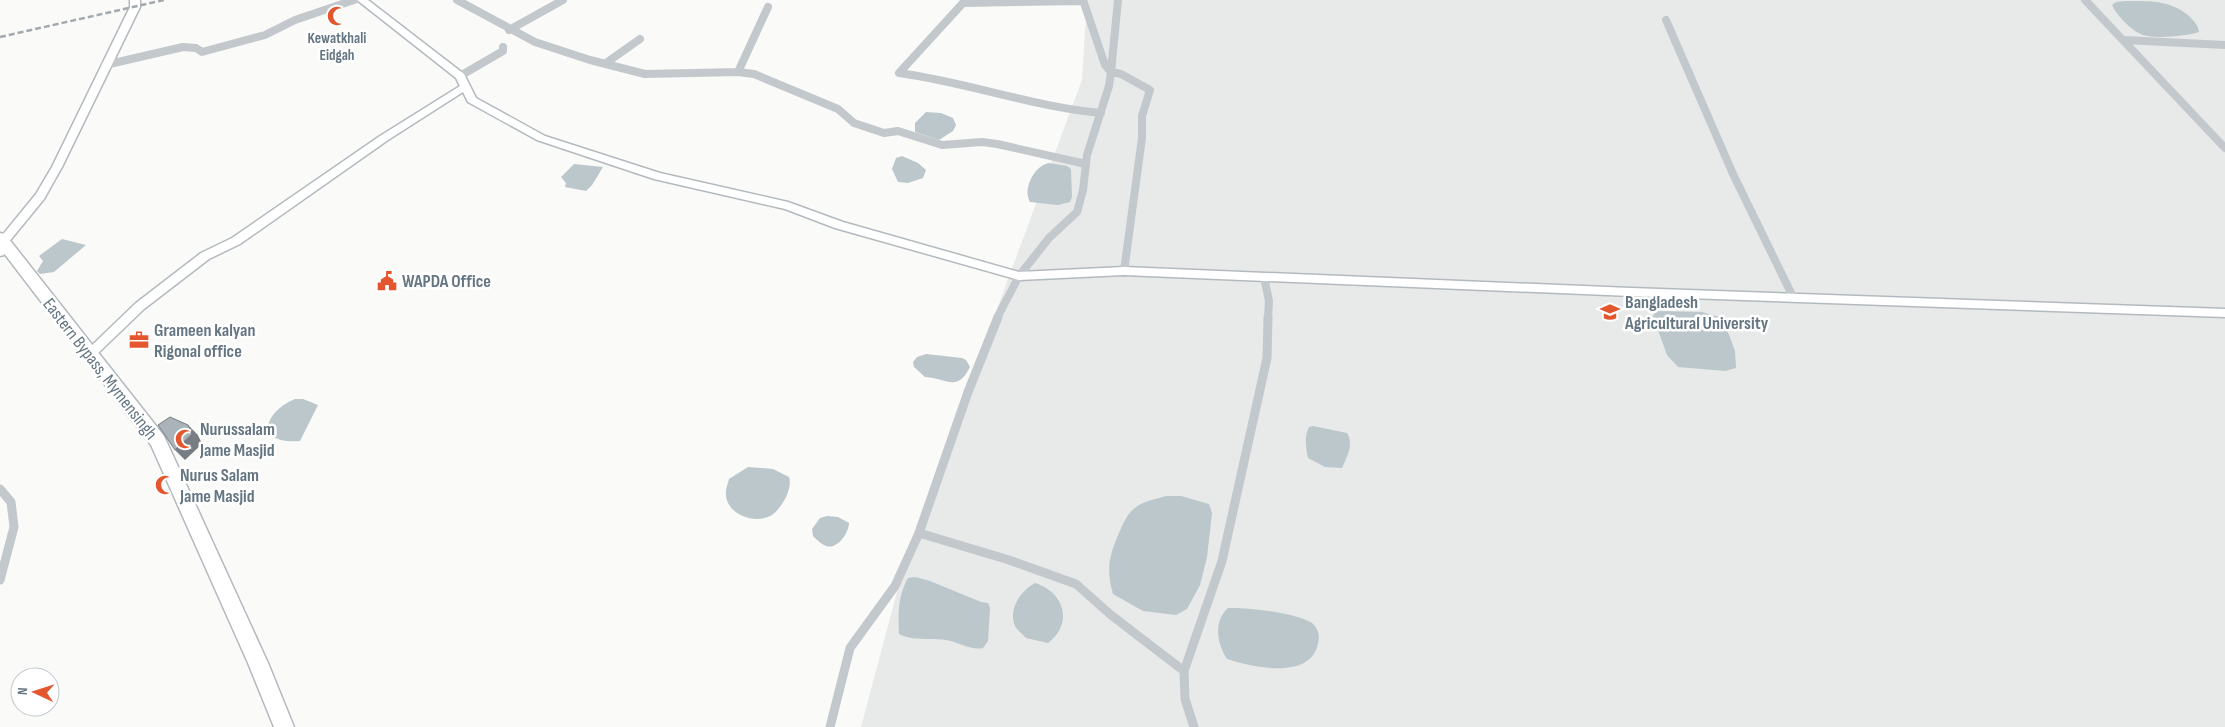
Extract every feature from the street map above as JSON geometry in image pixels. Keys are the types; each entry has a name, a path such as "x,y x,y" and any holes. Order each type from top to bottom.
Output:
{"highway":[{"name":"Eastern Bypass, Mymensingh","path":"1,244 158,441 258,663 284,727"}],"street":[{"path":"1,244 40,196 135,7 136,0"},
{"path":"106,65 183,48 196,48 202,52 265,35 295,20 354,0"},
{"path":"362,0 463,81 472,100 541,138 658,176 788,206 839,225 1019,276 1051,276 1124,271 2225,313"},
{"path":"457,0 534,42 606,64 645,74 738,72 754,74 838,109 854,124 884,133 898,131 942,145 982,142 998,144 1022,152 1086,164"},
{"path":"509,30 563,0"},
{"path":"830,727 850,648 895,586 919,532 968,392 1000,311 1019,276 1049,238 1077,212 1083,190 1087,155 1110,86 1118,0"},
{"path":"2085,0 2225,148"},
{"path":"1101,113 1069,110 935,78 923,78 899,72 963,2 1083,1 1105,65 1111,72 1121,74 1150,90 1142,116 1140,148 1124,271"},
{"path":"738,72 768,7"},
{"path":"1666,20 1733,174 1793,297"},
{"path":"606,64 640,39"},
{"path":"2124,40 2225,45"},
{"path":"90,354 140,306 205,256 236,241 261,225 463,81 503,51 503,47"},
{"path":"1194,727 1185,699 1184,671 1222,562 1267,358 1269,301 1264,277"},
{"path":"0,489 11,502 14,527 0,580"},
{"path":"919,532 1009,560 1076,584 1184,671"}],"shaded area":[{"name":"Bangladesh Agricultural University","path":"1087,0 2225,0 2225,727 861,727 910,543 1082,80"},
{"path":"2116,2 2159,2 2175,7 2191,18 2197,25 2199,32 2187,35 2155,37 2143,35 2125,23 2112,5"},
{"path":"926,112 941,113 953,118 956,125 953,131 939,140 915,132 915,123"},
{"path":"902,156 918,163 926,170 923,178 908,183 898,182 892,169 896,158"},
{"path":"1049,163 1067,166 1071,169 1072,197 1070,202 1058,205 1030,202 1028,191 1031,178 1039,168"},
{"path":"574,164 603,167 586,191 565,187 566,183 561,177"},
{"path":"62,239 86,245 54,272 40,274 37,271 43,261 39,256"},
{"path":"1656,311 1702,312 1719,317 1725,324 1735,351 1736,368 1725,371 1678,367 1667,355 1653,316"},
{"path":"926,354 962,358 966,360 970,367 961,380 956,382 925,377 914,367 913,362 917,357"},
{"path":"295,399 303,399 318,405 300,441 286,441 276,438 270,433 268,427 270,419 284,405"},
{"path":"1313,426 1347,433 1350,446 1342,468 1325,467 1308,458 1306,434 1309,427"},
{"path":"748,467 773,469 789,477 788,492 783,503 776,512 765,518 758,519 743,516 731,508 728,502 726,491 729,479"},
{"path":"1166,496 1181,496 1209,504 1212,513 1207,557 1200,585 1187,609 1176,615 1143,611 1113,594 1109,570 1113,549 1128,515 1139,505"},
{"path":"827,516 838,517 849,523 847,531 839,543 830,547 824,545 813,536 812,529 820,518"},
{"path":"915,577 988,603 990,608 988,641 983,648 978,649 940,639 911,638 899,634 900,598 908,578"},
{"path":"1035,583 1053,593 1062,609 1063,618 1061,626 1048,643 1026,638 1014,623 1013,611 1015,605 1021,595"},
{"path":"1228,608 1259,610 1305,619 1314,625 1318,632 1318,643 1313,655 1304,663 1293,667 1279,668 1251,665 1227,659 1219,640 1218,626"}],"building":[{"path":"170,417 188,425 192,434 175,450 158,425"}],"railway":[{"path":"0,37 164,0"}],"place":[{"name":"Kewatkhali Eidgah","path":"337,16"},
{"name":"WAPDA Office","path":"387,281"},
{"name":"Bangladesh Agricultural University","path":"1610,312"},
{"name":"Grameen kalyan Rigonal office","path":"139,340"},
{"name":"Nurussalam Jame Masjid","path":"185,439"},
{"name":"Nurus Salam Jame Masjid","path":"165,485"}]}
